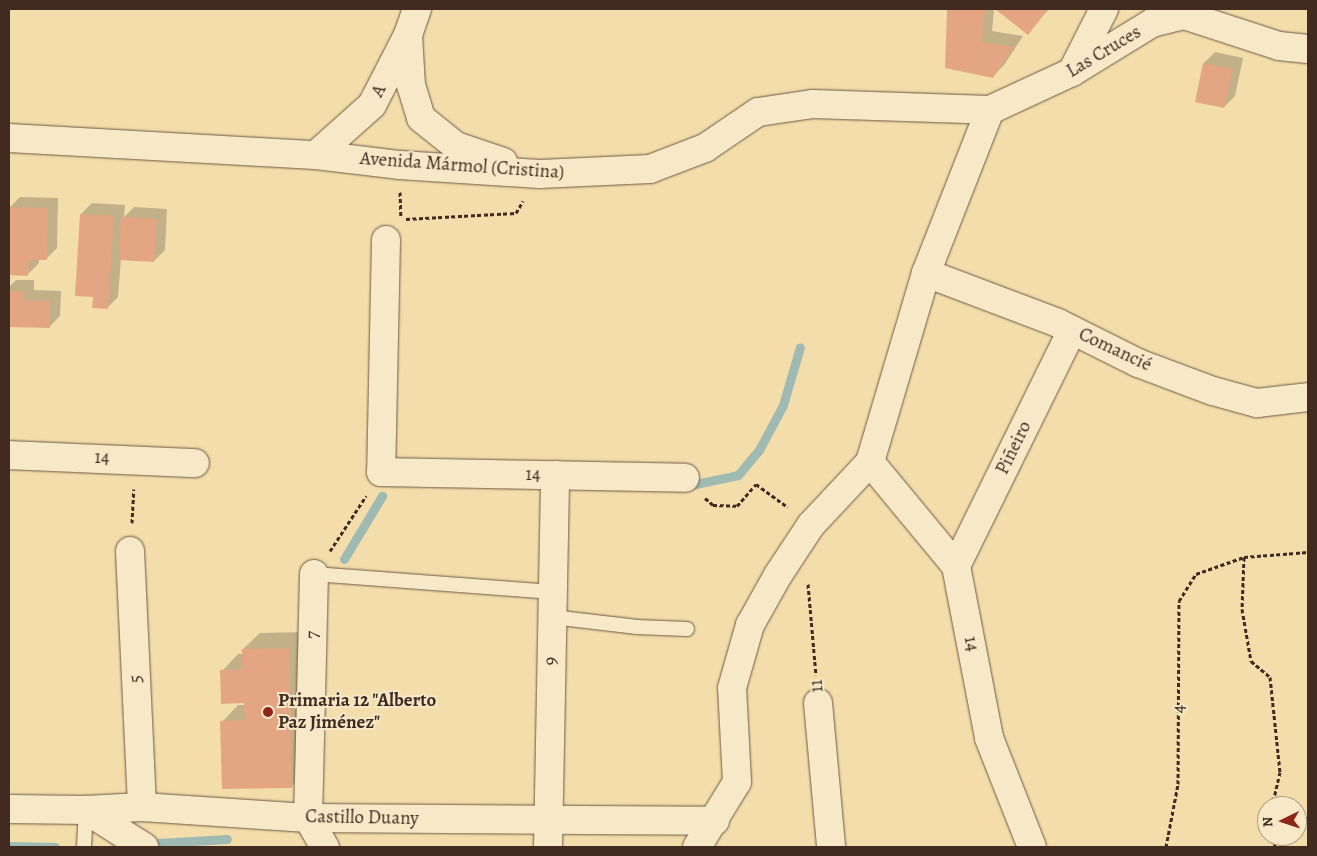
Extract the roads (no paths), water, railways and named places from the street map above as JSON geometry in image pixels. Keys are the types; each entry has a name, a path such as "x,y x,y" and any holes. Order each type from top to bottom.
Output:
{"street":[{"name":"A","path":"316,155 372,105 408,35 417,9"},
{"path":"1072,72 1104,9"},
{"name":"Las Cruces","path":"990,110 1072,72 1152,23 1184,15 1279,46 1308,49"},
{"path":"408,35 411,85 421,118 456,146 540,174"},
{"name":"Avenida Mármol (Cristina)","path":"9,138 316,155 400,164 540,174 650,168 705,148 758,112 804,105 990,110"},
{"path":"697,847 715,821 737,782 732,688 750,625 778,575 812,525 870,462 926,274 990,110"},
{"name":"14","path":"386,240 381,472 685,478"},
{"name":"Comancié","path":"926,274 1072,330 1138,363 1245,401 1257,403 1308,397"},
{"name":"Piñeiro","path":"956,566 1072,330"},
{"name":"14","path":"9,456 136,459 195,463"},
{"name":"14","path":"870,462 956,566 989,738 1032,847"},
{"name":"9","path":"548,847 555,475"},
{"name":"5","path":"130,551 142,807"},
{"name":"7","path":"308,818 314,574"},
{"name":"11","path":"818,703 831,847"},
{"name":"Castillo Duany","path":"9,809 86,810 142,807 308,818 715,821"},
{"path":"86,810 144,847"},
{"path":"308,818 325,847"}],"lane":[{"path":"314,574 552,605 637,627 687,629"},
{"path":"84,847 86,810"}],"waterway":[{"path":"686,486 738,475 759,450 783,405 800,347"},
{"path":"344,559 382,496"},
{"path":"157,843 227,839"},
{"path":"9,846 55,847"}],"place":[{"name":"Primaria 12 \"Alberto Paz Jiménez\"","path":"268,712"}]}
